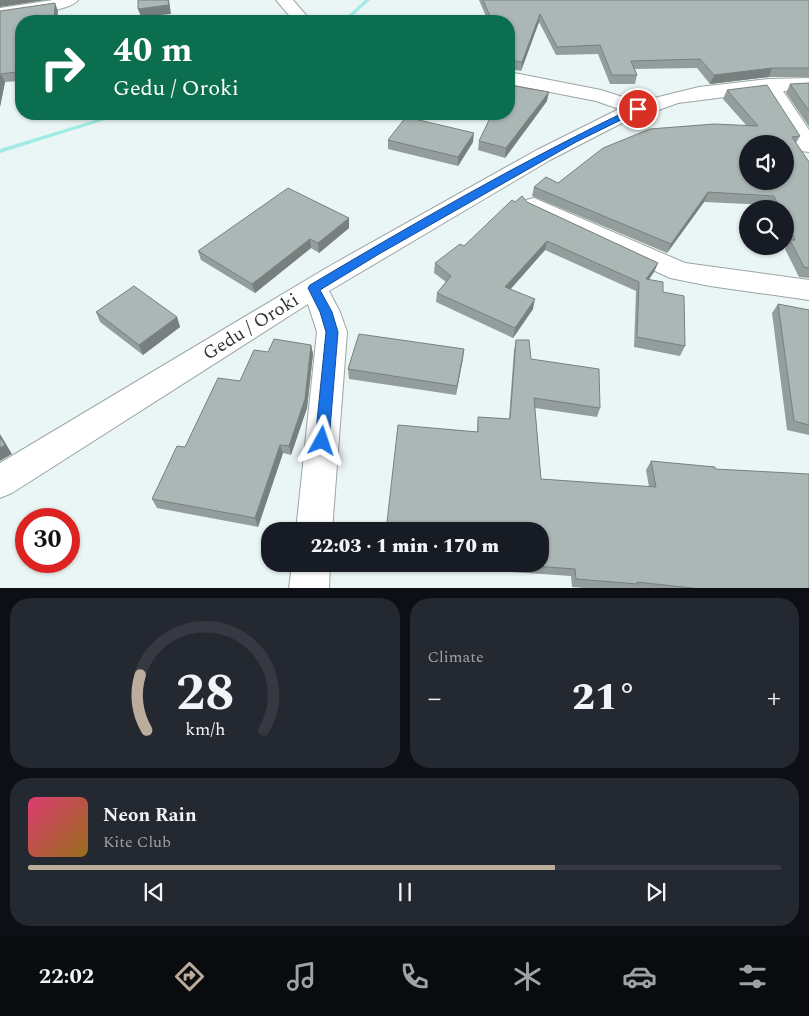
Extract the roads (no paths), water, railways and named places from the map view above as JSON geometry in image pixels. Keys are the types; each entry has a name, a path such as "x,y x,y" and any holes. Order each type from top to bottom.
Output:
{"street":[{"path":"0,13 53,5 70,0"},
{"path":"284,0 297,15"},
{"path":"515,79 601,96 638,109"},
{"name":"Gedu / Oroki","path":"0,482 375,251 573,140 638,109 690,96 769,86 809,84"},
{"path":"769,86 809,146"},
{"path":"534,205 679,271 809,290"},
{"path":"314,288 326,312 332,332 315,522"},
{"path":"309,588 310,572"}],"waterway":[{"path":"351,15 368,0"},
{"path":"0,151 101,120"}]}
